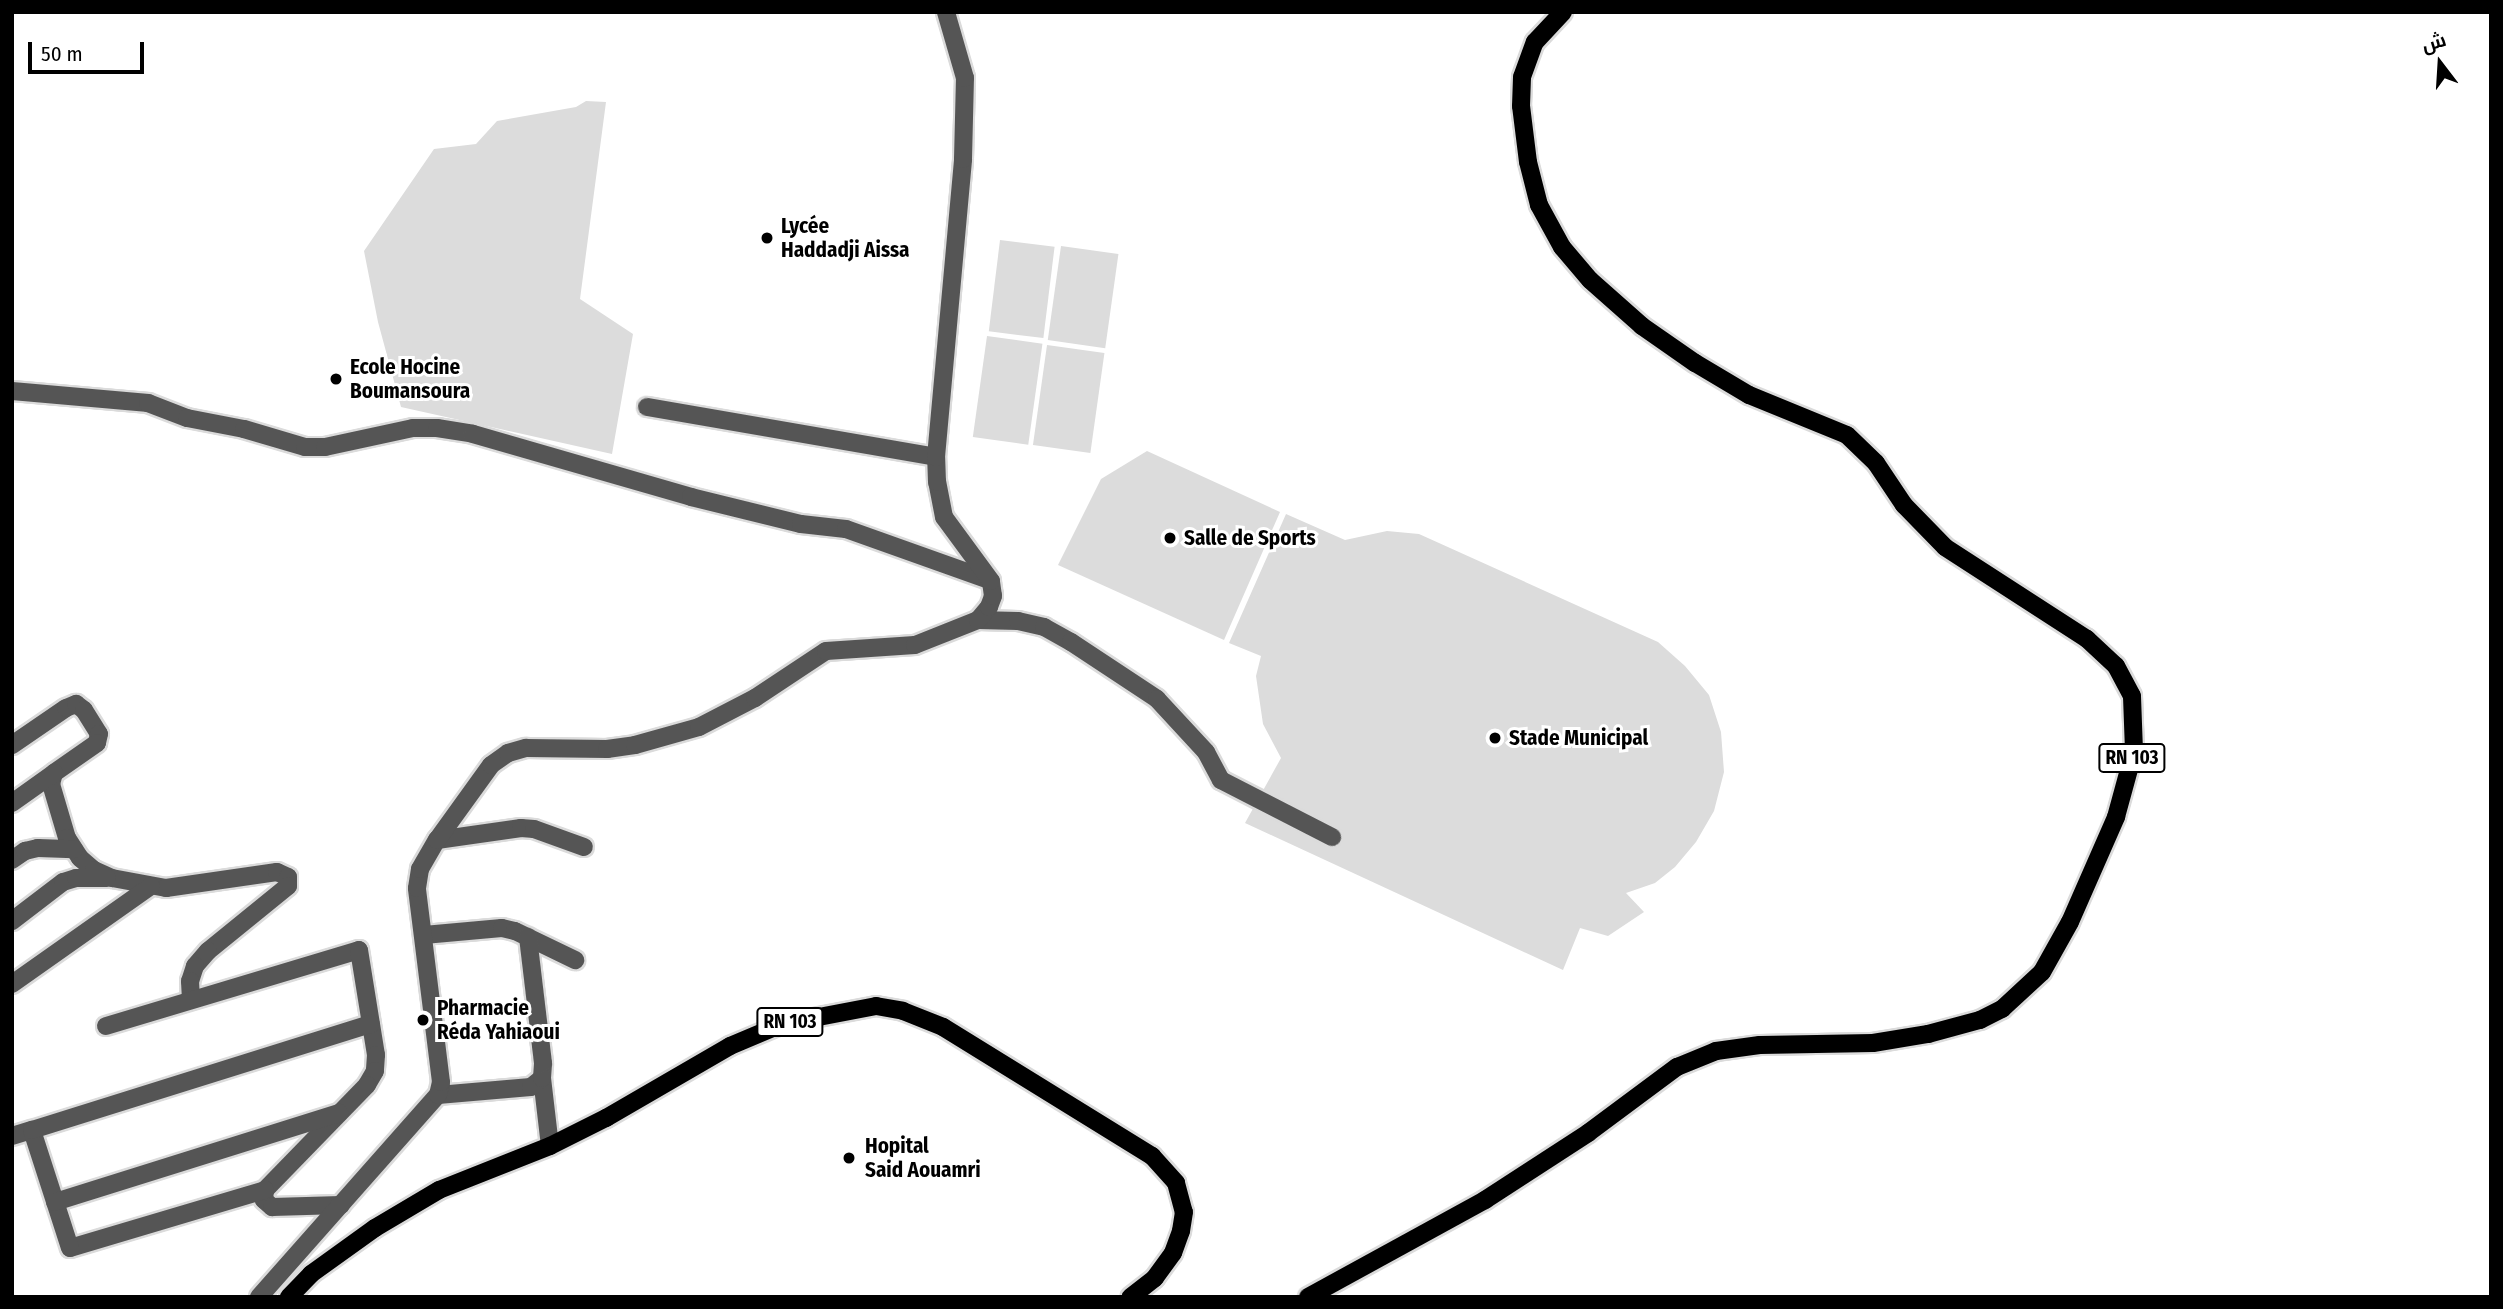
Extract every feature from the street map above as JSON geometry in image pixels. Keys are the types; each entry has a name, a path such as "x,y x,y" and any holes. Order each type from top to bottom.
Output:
{"main road":[{"name":"RN 103","path":"1308,1297 1485,1200 1588,1133 1677,1067 1716,1051 1760,1045 1873,1043 1928,1034 1980,1020 2003,1009 2042,972 2070,922 2116,817 2134,751 2132,696 2116,666 2087,639 1945,547 1904,505 1876,463 1847,435 1749,395 1695,363 1642,326 1590,280 1562,247 1539,205 1528,162 1521,106 1522,77 1535,42 1563,12"},
{"name":"RN 103","path":"289,1297 311,1274 407,1208 439,1190 550,1146 606,1118 730,1046 782,1024 876,1006 903,1011 943,1027 1152,1156 1176,1184 1184,1212 1173,1253 1155,1278 1130,1297"}],"street":[{"path":"946,12 965,78 965,105 963,159 936,457 937,482 944,517 991,581 993,596 978,620"},
{"path":"12,391 110,397 148,403 187,418 244,429 305,447 325,447 413,428 437,428 473,434 691,497 801,524 846,529 991,581"},
{"path":"647,407 936,457"},
{"path":"259,1297 438,1095 441,1082 417,888 421,869 437,840 491,765 508,753 526,748 607,749 660,738 699,727 755,698 825,651 915,645 978,620 1018,621 1044,627 1071,642 1157,699 1206,752 1221,780 1332,837"},
{"path":"12,745 66,708 76,705 84,710 99,734 97,743 12,803"},
{"path":"54,773 51,784 67,838 94,870 112,878"},
{"path":"437,840 534,829 584,847"},
{"path":"12,860 25,851 38,848 74,849"},
{"path":"12,920 63,882 76,878 112,878 151,886 187,887 277,872 288,877 288,886 208,951 195,966 190,981 191,999"},
{"path":"12,984 151,886"},
{"path":"424,935 502,928 528,937 575,960"},
{"path":"528,937 550,1146"},
{"path":"32,1130 70,1248 265,1190 367,1085 375,1071 371,1024 359,950 106,1026"},
{"path":"12,1136 371,1024"},
{"path":"438,1095 531,1087 542,1078"},
{"path":"55,1202 341,1113"},
{"path":"265,1190 264,1200 272,1207 341,1205"}],"shaded area":[{"path":"586,101 606,102 580,299 633,334 612,454 401,407 378,322 364,251 434,149 476,144 497,121 576,107"},
{"path":"1000,240 1055,247 1043,338 989,331"},
{"path":"1061,246 1118,254 1105,348 1048,340"},
{"path":"987,336 1042,344 1028,445 973,437"},
{"path":"1047,345 1104,353 1090,453 1033,445"},
{"name":"Salle de Sports","path":"1147,451 1280,512 1224,640 1058,565 1101,479"},
{"name":"Stade Municipal","path":"1286,514 1345,540 1387,531 1419,534 1658,642 1685,666 1709,695 1721,732 1724,772 1714,811 1696,842 1675,867 1655,883 1626,893 1644,912 1608,936 1580,928 1563,970 1245,823 1281,758 1263,724 1256,676 1261,656 1229,643"}],"place":[{"name":"Lycée Haddadji Aissa","path":"767,238"},
{"name":"Ecole Hocine Boumansoura","path":"336,379"},
{"name":"Salle de Sports","path":"1170,538"},
{"name":"Stade Municipal","path":"1495,738"},
{"name":"Pharmacie Réda Yahiaoui","path":"423,1020"},
{"name":"Hopital Said Aouamri","path":"849,1158"}]}
